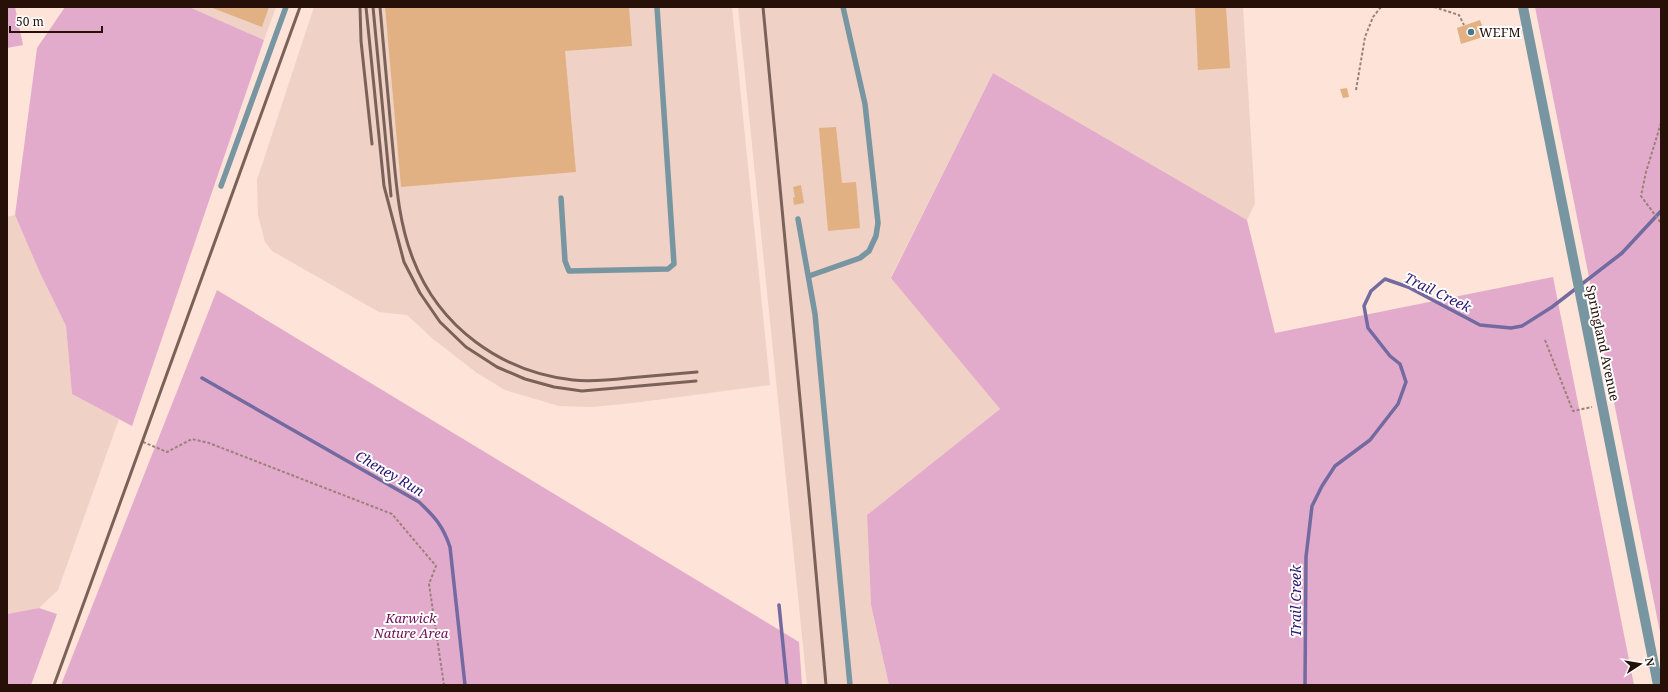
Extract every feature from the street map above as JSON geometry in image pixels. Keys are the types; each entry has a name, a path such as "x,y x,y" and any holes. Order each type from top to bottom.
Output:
{"street":[{"name":"Springland Avenue","path":"1523,7 1658,685"}],"lane":[{"path":"221,186 286,7"},
{"path":"561,198 565,261 569,271 668,269 674,264 657,7"},
{"path":"808,276 860,258 869,250 876,236 877,230 875,196 865,104 843,7"},
{"path":"798,219 815,314 850,685"}],"path":[{"path":"1356,90 1365,37 1373,17 1382,7"},
{"path":"1434,7 1459,15 1464,25"},
{"path":"1661,123 1646,172 1641,196 1661,224"},
{"path":"1545,340 1573,411 1603,405"},
{"path":"144,442 167,452 192,439 209,443 392,514 436,566 429,584 444,685"}],"shaded area":[{"path":"189,7 276,7 264,40"},
{"path":"314,7 732,7 770,385 633,403 592,407 559,406 505,390 477,373 433,339 407,315 379,312 272,251 265,242 258,215 257,180"},
{"path":"738,7 1243,7 1255,203 1247,220 993,73 891,277 1000,409 867,515 871,605 889,685 807,685"},
{"path":"15,215 40,273 66,326 72,394 119,419 58,590 39,608 7,614 7,217"}],"green space":[{"path":"7,7 15,7 23,45 7,48"},
{"path":"65,7 189,7 264,40 132,426 72,394 66,326 40,273 15,215 37,48"},
{"path":"1535,7 1661,7 1661,637"},
{"path":"993,73 1247,220 1275,333 1553,277 1634,685 889,685 871,605 867,515 1000,409 891,278"},
{"name":"Karwick Nature Area","path":"217,290 799,642 802,685 61,685"},
{"path":"39,608 57,614 31,685 7,685 7,614"}],"building":[{"path":"210,7 269,7 262,27"},
{"path":"385,7 629,7 632,46 565,51 576,172 401,187"},
{"path":"1195,7 1226,7 1230,68 1198,70"},
{"name":"WEFM","path":"1480,20 1486,36 1461,44 1457,28"},
{"path":"1347,88 1349,97 1343,98 1340,89"},
{"path":"836,127 842,183 856,182 860,228 828,231 819,128"},
{"path":"801,185 804,203 794,205 793,198 795,197 793,187"}],"waterway":[{"name":"Trail Creek","path":"1305,685 1306,557 1312,506 1322,486 1335,466 1370,440 1398,404 1406,382 1400,364 1390,356 1368,328 1364,306 1371,291 1385,279 1408,287 1480,325 1511,328 1522,326 1552,307 1622,253 1661,211"},
{"name":"Cheney Run","path":"202,378 419,502 434,517 441,527 450,547 465,685"},
{"path":"779,605 787,685"}],"railway":[{"path":"54,685 300,7"},
{"path":"360,7 361,41 372,144"},
{"path":"366,7 384,186 404,262 420,293 440,322 466,347 497,367 525,379 554,387 582,391 696,381"},
{"path":"373,7 391,196"},
{"path":"380,7 398,200 404,230 413,259 424,283 439,305 456,325 476,342 498,356 521,367 547,375 580,381 594,381 697,372"},
{"path":"763,7 826,685"}],"place":[{"name":"WEFM","path":"1471,32"}]}
